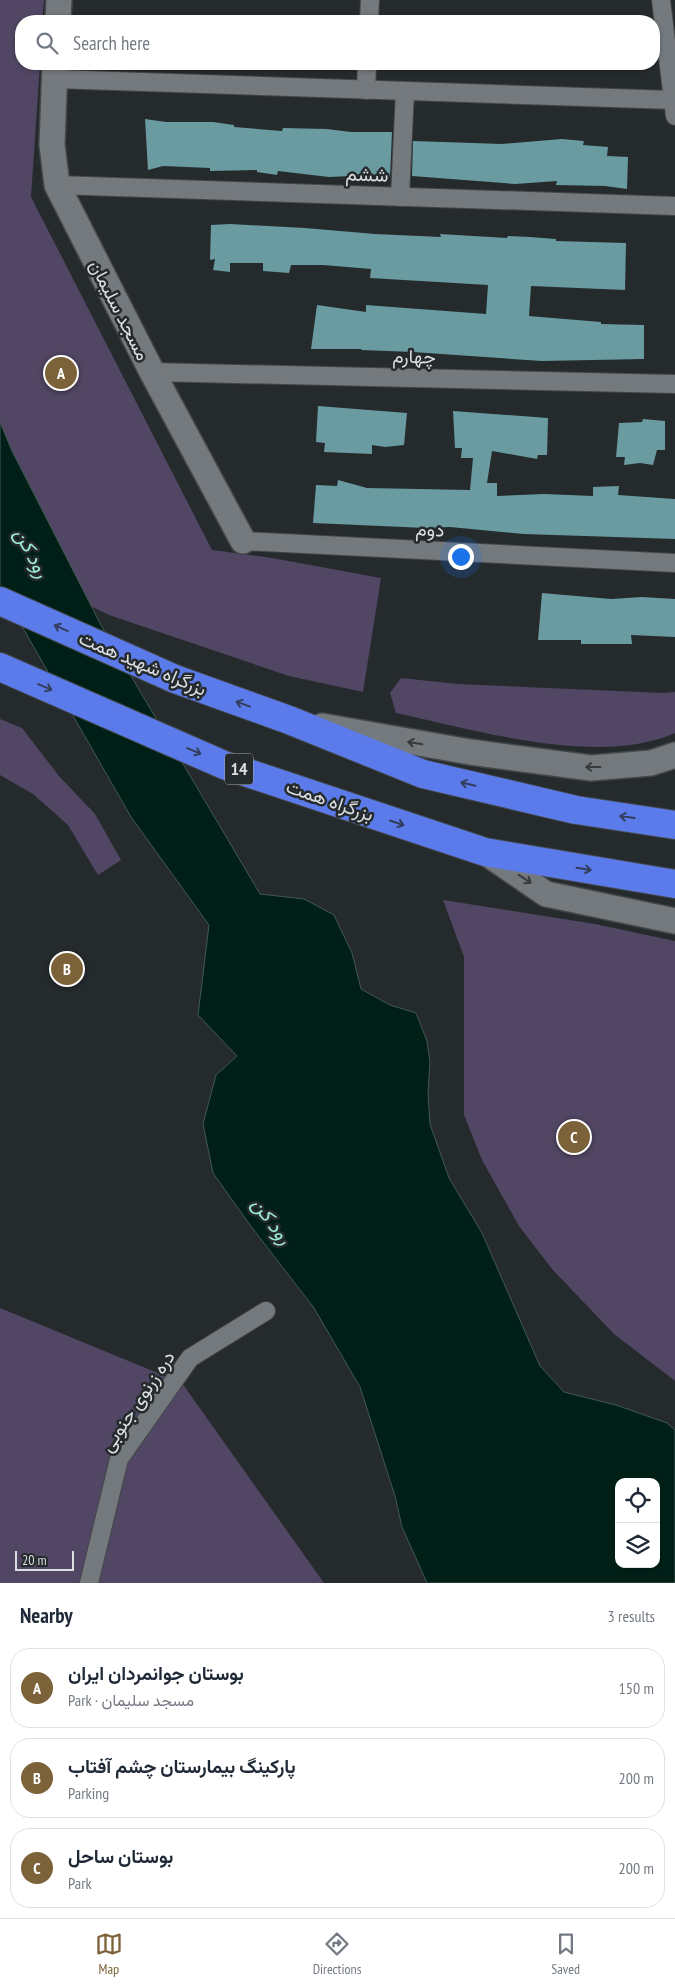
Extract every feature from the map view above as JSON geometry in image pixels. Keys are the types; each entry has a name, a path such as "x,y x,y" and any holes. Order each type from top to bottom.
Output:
{"highway":[{"name":"بزرگراه شهید همت","path":"0,600 175,679 289,720"},
{"name":"بزرگراه همت","path":"0,667 224,765 485,852 675,884"},
{"path":"289,720 423,774 576,810 675,824"}],"main road":[{"path":"58,15 59,0"},
{"name":"مسجد سلیمان","path":"54,71 52,145 57,185 152,372 243,541"},
{"path":"289,720 470,752 590,768 651,763 675,755"},
{"path":"485,852 546,894 675,921"}],"street":[{"path":"369,15 370,0"},
{"path":"54,71 674,108 661,0"},
{"path":"366,90 367,70"},
{"path":"400,197 405,91"},
{"name":"ششم","path":"57,185 675,206"},
{"name":"چهارم","path":"152,372 675,384"},
{"name":"دوم","path":"243,541 675,563"},
{"name":"دره زرنوی جنوبی","path":"89,1583 119,1459 190,1358 266,1310"}],"shaded area":[{"path":"0,0 44,0 43,15 15,15 15,70 40,70 31,197 212,550 272,558 381,578 363,692 289,676 109,615 0,561"},
{"path":"401,678 458,684 675,692 675,733 644,743 610,747 574,746 499,736 396,713 390,693"},
{"path":"0,719 22,728 59,776 95,814 121,860 98,875 68,825 33,794 0,775"},
{"path":"443,900 595,924 675,941 675,1381 614,1334 552,1269 519,1226 482,1160 464,1115 464,957"},
{"path":"0,1308 182,1383 324,1583 0,1583"}],"water":[{"name":"رود کن","path":"0,422 12,451 102,627 260,894 304,899 334,915 352,953 361,989 390,1005 416,1013 427,1041 430,1062 428,1092 430,1124 449,1178 482,1233 540,1366 564,1392 616,1405 667,1423 675,1430 675,1583 427,1583 402,1527 395,1496 360,1387 314,1308 250,1225 213,1173 203,1124 216,1075 237,1056 198,1015 209,925 131,817 0,588"}],"building":[{"path":"145,119 166,122 213,122 234,125 234,127 282,131 283,128 327,129 351,132 392,132 390,177 373,175 329,177 278,171 277,175 257,172 257,170 210,171 210,168 163,166 148,170"},
{"path":"562,139 584,141 583,145 608,147 607,156 628,157 627,189 605,186 556,185 557,181 515,184 412,176 413,141 502,144"},
{"path":"230,224 375,234 441,237 440,234 507,238 508,236 556,239 556,241 626,243 625,290 531,286 529,316 601,322 601,324 644,325 644,359 542,361 362,349 311,349 317,305 366,312 366,305 486,314 488,285 370,278 371,269 323,265 291,265 289,273 263,271 263,263 230,263 230,272 213,270 215,259 210,260 211,225"},
{"path":"318,406 407,413 404,445 385,447 372,445 372,454 324,452 325,443 316,442"},
{"path":"453,411 548,418 547,455 538,455 537,459 492,451 487,483 497,483 497,496 544,494 593,496 593,487 619,486 618,495 675,499 675,539 524,534 450,527 426,528 313,523 316,485 337,486 338,480 367,488 470,490 473,458 461,458 462,448 455,448"},
{"path":"643,419 665,421 665,450 657,450 653,465 640,463 624,465 625,457 616,457 619,423 642,422"},
{"path":"542,593 611,599 642,597 675,599 675,637 631,635 632,644 581,644 581,640 538,640"}],"place":[{"name":"بوستان جوانمردان ایران","path":"61,373"},
{"name":"پاركينگ بيمارستان چشم آفتاب","path":"67,969"},
{"name":"بوستان ساحل","path":"574,1137"}]}
